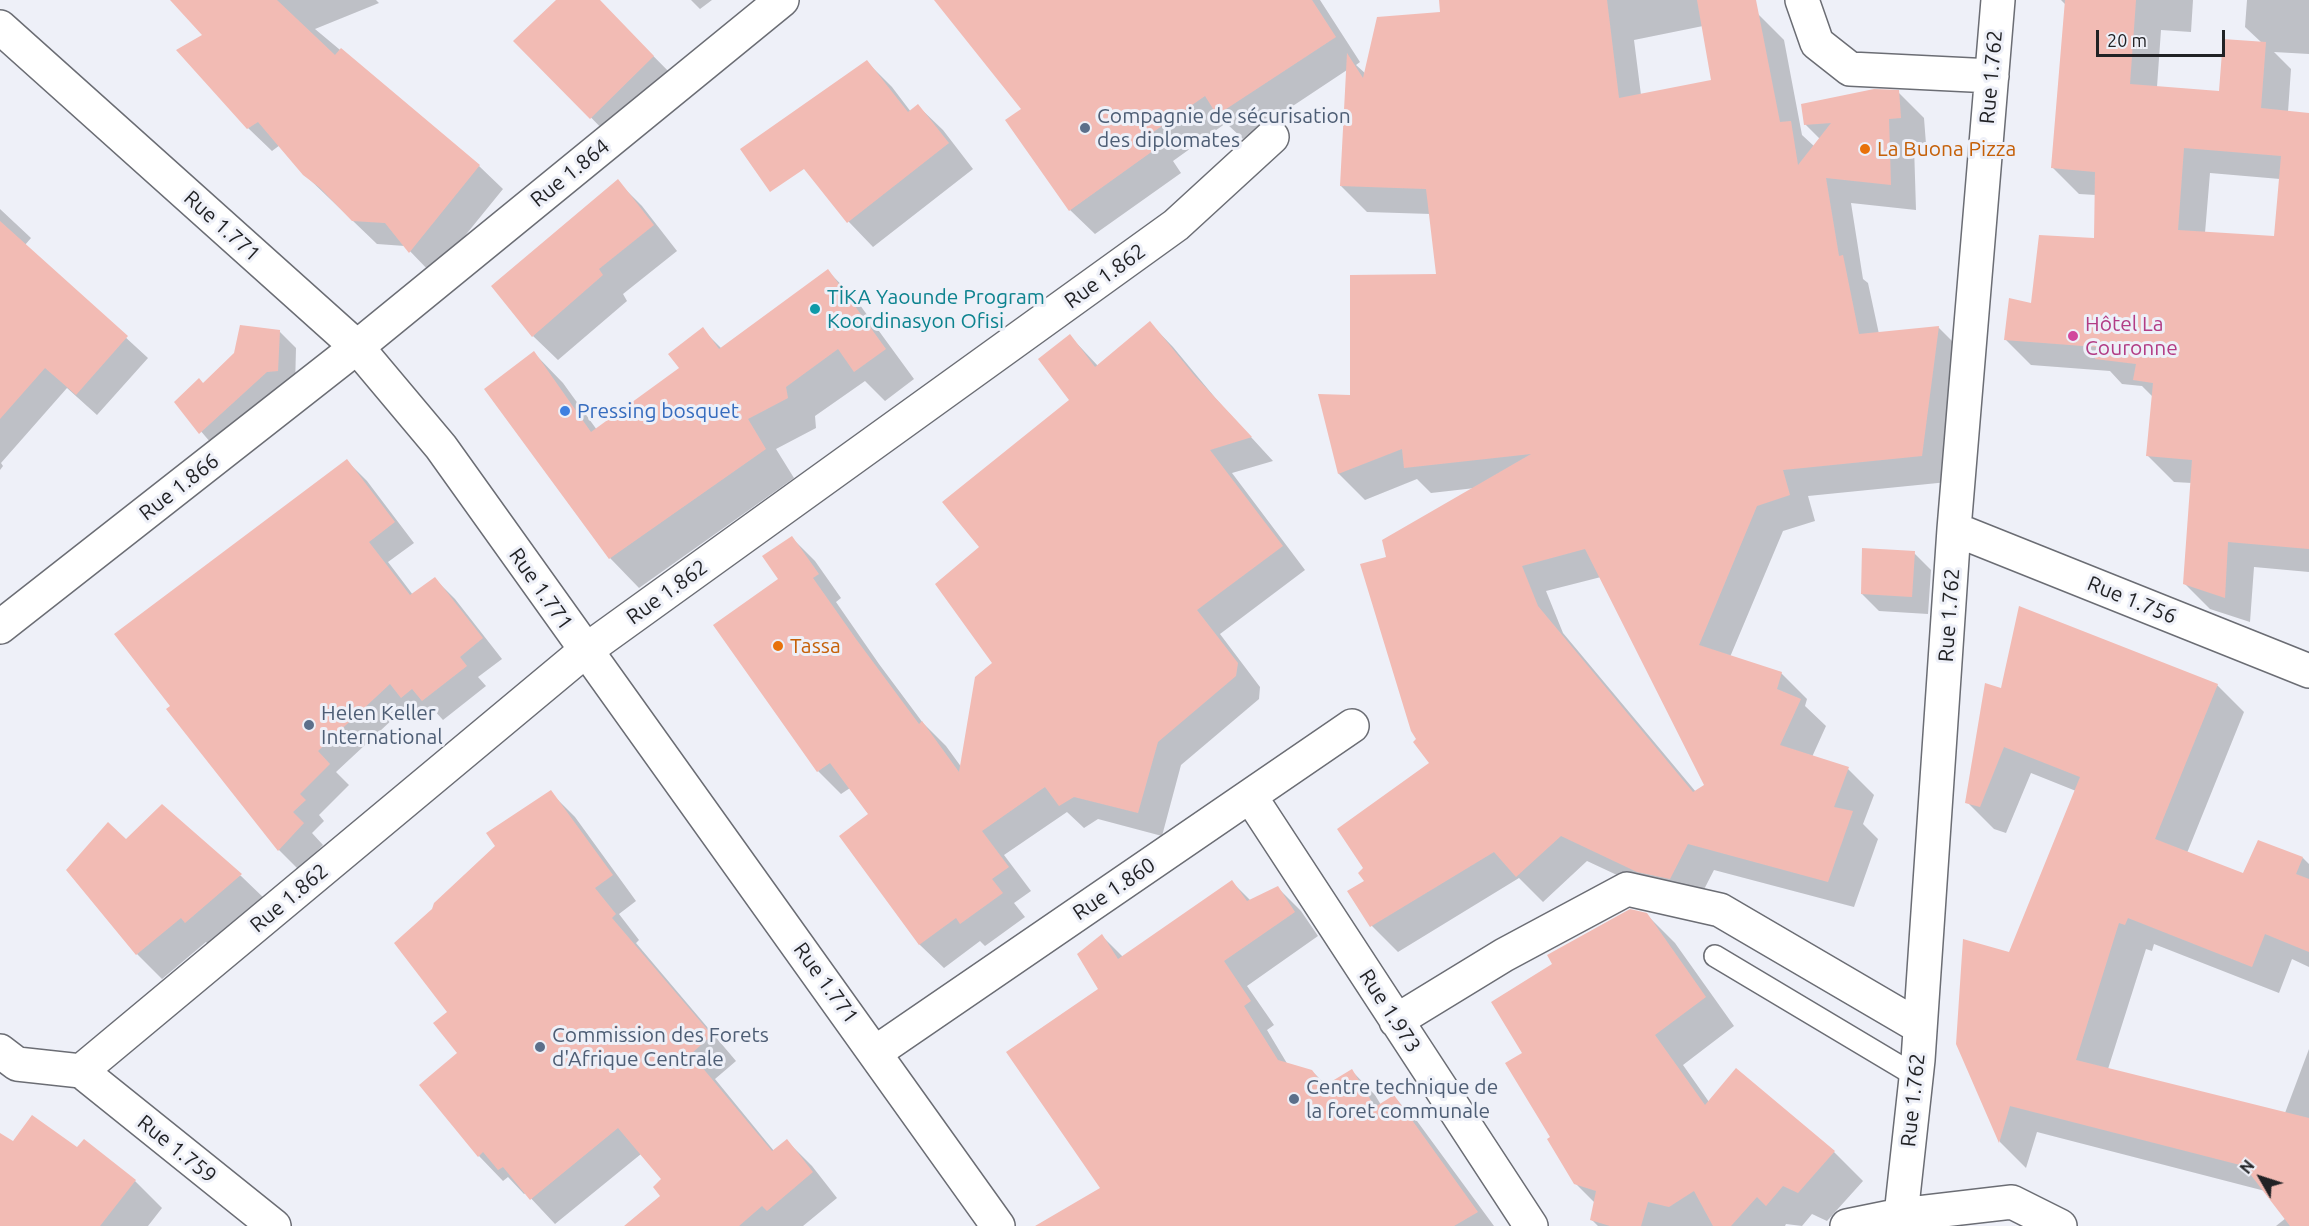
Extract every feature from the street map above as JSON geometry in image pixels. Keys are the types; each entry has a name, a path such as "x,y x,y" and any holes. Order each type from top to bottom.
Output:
{"street":[{"name":"Rue 1.864","path":"357,347 782,0"},
{"path":"1802,0 1817,43 1850,69 1992,76"},
{"name":"Rue 1.762","path":"1907,1220 1954,529 1998,0"},
{"name":"Rue 1.771","path":"0,27 357,347 441,447 585,651 876,1052 998,1226"},
{"name":"Rue 1.862","path":"81,1071 585,651 1176,225 1272,137"},
{"name":"Rue 1.866","path":"0,627 357,347"},
{"name":"Rue 1.756","path":"1954,529 2309,671"},
{"name":"Rue 1.860","path":"876,1052 1352,726"},
{"name":"Rue 1.973","path":"1250,796 1531,1226"},
{"path":"1396,1021 1504,955 1627,889 1720,910 1920,1027"},
{"path":"0,1051 17,1064 81,1071"},
{"name":"Rue 1.759","path":"81,1071 274,1226"},
{"path":"1847,1226 1961,1218 2012,1202 2060,1226"}],"lane":[{"path":"1715,956 1916,1076"}],"building":[{"path":"170,0 277,0 335,55 341,48 480,165 409,253 385,223 352,221 320,188 303,175 258,122 247,129 176,50 202,35"},
{"path":"556,0 600,0 654,56 590,119 513,41"},
{"path":"934,0 1312,0 1336,37 1217,115 1205,96 1149,135 1157,148 1069,211 1005,120 1021,109"},
{"path":"1439,0 1607,0 1619,98 1711,80 1697,0 1756,0 1780,122 1791,121 1798,165 1831,123 1804,125 1801,104 1874,89 1899,90 1901,118 1889,119 1891,185 1826,178 1839,256 1843,255 1859,334 1939,326 1922,456 1783,470 1790,495 1757,506 1699,645 1782,672 1777,689 1801,699 1780,745 1849,767 1834,807 1853,811 1828,882 1688,844 1670,879 1637,872 1561,836 1516,877 1494,852 1370,927 1347,891 1364,881 1358,873 1363,868 1337,829 1429,763 1413,742 1416,739 1411,731 1360,564 1386,557 1382,540 1531,454 1404,468 1402,449 1338,474 1318,394 1350,395 1350,275 1436,274 1426,189 1340,186 1347,53 1363,78 1377,17 1440,12","holes":["1585,549 1704,785 1693,792 1538,606 1522,566"]},
{"path":"2065,0 2136,0 2130,84 2219,91 2223,39 2266,42 2261,108 2309,113 2309,549 2228,542 2225,598 2183,584 2192,460 2146,456 2153,383 2133,380 2136,364 2095,359 2096,347 2004,340 2009,298 2031,303 2039,235 2094,238 2095,172 2051,168","holes":["2184,148 2281,156 2274,236 2178,230"]},
{"path":"867,60 908,112 918,104 949,143 847,223 804,169 770,192 740,149"},
{"path":"618,179 654,225 599,269 603,275 532,337 491,286"},
{"path":"0,221 128,336 76,395 45,368 0,419"},
{"path":"828,269 886,349 854,372 838,349 786,387 788,398 748,419 766,449 609,559 484,389 534,351 591,432 679,368 668,354 703,327 719,349"},
{"path":"1150,321 1194,375 1252,437 1210,450 1283,546 1197,610 1238,663 1236,676 1158,742 1138,813 1074,797 1059,806 1045,787 982,831 1009,867 992,879 1003,893 960,924 956,918 919,945 839,836 868,814 830,763 817,772 713,625 778,579 762,556 792,536 819,574 813,578 856,639 919,724 922,721 959,772 975,677 992,663 935,584 979,547 942,502 1069,400 1038,359 1070,334 1095,367"},
{"path":"240,325 280,330 278,371 267,372 199,434 174,402 199,378 203,383 234,353"},
{"path":"347,459 395,522 369,542 410,595 435,577 483,638 460,657 467,666 422,701 412,689 401,698 390,684 318,751 330,764 300,794 306,800 293,812 304,823 278,851 166,709 170,706 114,634"},
{"path":"1862,548 1915,551 1912,597 1861,594"},
{"path":"2019,606 2218,684 2155,839 2243,873 2258,840 2303,857 2296,874 2309,879 2309,952 2265,934 2252,967 2128,918 2125,925 2119,923 2076,1060 2309,1118 2309,1226 2290,1226 2244,1166 2010,1106 1999,1143 1956,1044 1963,939 2009,952 2080,777 2004,747 1980,807 1965,803 1985,683 2001,688"},
{"path":"551,790 613,875 595,888 616,914 612,918 712,1035 691,1054 772,1151 787,1139 813,1172 767,1211 762,1206 739,1226 624,1226 660,1196 653,1187 661,1179 618,1128 530,1200 503,1167 498,1170 483,1152 478,1157 419,1085 457,1053 433,1023 447,1012 394,943 495,846 486,833"},
{"path":"162,804 242,874 185,923 181,918 136,955 66,870 108,822 126,839"},
{"path":"1232,880 1247,901 1278,886 1295,912 1224,961 1251,1001 1244,1006 1278,1060 1312,1070 1324,1086 1352,1069 1375,1107 1394,1095 1478,1212 1454,1226 1035,1226 1100,1188 1006,1052 1098,989 1077,954 1102,934 1118,959"},
{"path":"1630,909 1647,913 1706,997 1655,1035 1705,1105 1736,1068 1835,1151 1798,1193 1783,1186 1766,1206 1757,1197 1731,1226 1713,1226 1694,1191 1669,1207 1648,1202 1641,1226 1610,1226 1590,1220 1596,1191 1574,1184 1547,1139 1550,1137 1505,1063 1522,1053 1491,1002 1552,964 1547,955"},
{"path":"32,1115 77,1147 84,1139 136,1180 100,1226 0,1226 0,1133 13,1141"}],"place":[{"name":"Compagnie de sécurisation des diplomates","path":"1085,128"},
{"name":"La Buona Pizza","path":"1865,149"},
{"name":"TİKA Yaounde Program Koordinasyon Ofisi","path":"815,309"},
{"name":"Hôtel La Couronne","path":"2073,336"},
{"name":"Pressing bosquet","path":"565,411"},
{"name":"Tassa","path":"778,646"},
{"name":"Helen Keller International","path":"309,725"},
{"name":"Commission des Forets d'Afrique Centrale","path":"540,1047"},
{"name":"Centre technique de la foret communale","path":"1294,1099"}]}
